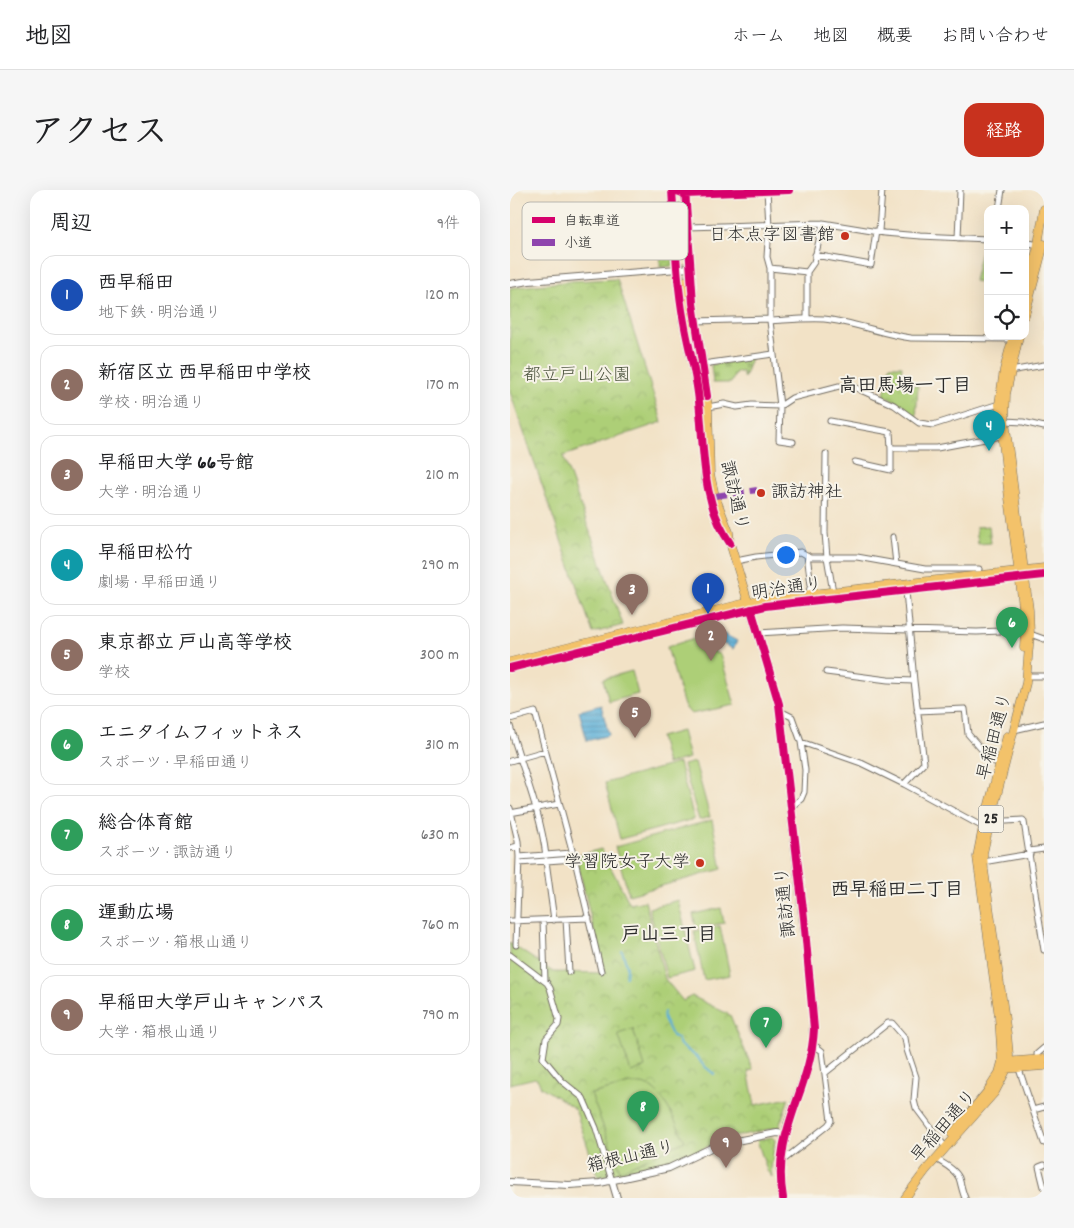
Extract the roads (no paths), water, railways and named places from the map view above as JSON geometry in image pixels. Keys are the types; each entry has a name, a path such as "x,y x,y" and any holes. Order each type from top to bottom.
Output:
{"main road":[{"path":"1029,299 1042,245 1044,209"},
{"name":"諏訪通り","path":"688,227 695,321 703,364 711,484 729,532 730,543 776,690 780,711 812,995 813,1044 807,1071 785,1134 780,1162 782,1198"},
{"path":"1029,282 1042,245"},
{"name":"諏訪通り","path":"677,260 684,321 695,377 705,408"},
{"path":"685,281 687,310 694,344 704,376"},
{"name":"早稲田通り","path":"1014,340 999,404 1001,436 1022,574"},
{"path":"694,344 695,377"},
{"name":"早稲田通り","path":"905,1198 936,1158 995,1092 1005,1066 1002,990 983,862 984,847 1027,676 1028,632 1005,421 1007,370"},
{"name":"明治通り","path":"510,668 750,606 906,591 1022,574 1044,568"},
{"name":"明治通り","path":"510,662 808,594 1022,574 1044,575"},
{"name":"早稲田通り","path":"898,1198 982,1099 1005,1066 978,865 983,827 1021,684 1028,632"},
{"path":"1005,1066 1041,1060"},
{"path":"1005,1066 1019,1069 1044,1066"}],"street":[{"path":"673,190 685,192 789,190"},
{"path":"768,190 769,226 767,257 770,268 770,320 780,406 779,440 794,442"},
{"path":"815,256 871,265 878,231 882,190"},
{"path":"958,238 960,190"},
{"path":"1000,205 1002,190"},
{"path":"807,318 807,272 811,268 824,223"},
{"path":"688,227 824,223 920,236 984,239"},
{"path":"1029,243 1042,245"},
{"path":"510,284 690,268"},
{"path":"770,268 807,272"},
{"path":"695,321 825,319 911,338 984,337"},
{"path":"703,364 773,354"},
{"path":"1007,370 1044,365"},
{"path":"705,408 724,404 737,407 752,405 780,406 792,398 839,386 854,387 894,405 918,423 932,425 999,404"},
{"path":"830,421 890,432 890,470 855,462"},
{"path":"1005,421 1031,423 1044,427"},
{"path":"891,448 937,448 1001,436"},
{"path":"826,454 825,533 833,592"},
{"path":"894,536 896,564"},
{"path":"736,561 801,552 810,557 857,557 925,569 980,569"},
{"path":"807,555 811,586 808,594"},
{"path":"904,784 924,763 917,711 906,591"},
{"path":"758,633 842,628 910,631 1028,632 1044,639"},
{"path":"826,672 914,682"},
{"path":"1027,676 1044,676"},
{"path":"917,711 965,709 968,734 991,760 1000,764"},
{"path":"780,711 792,717 801,742 805,770 804,792 801,800 791,807"},
{"path":"510,719 535,712 601,971"},
{"path":"1014,730 1044,723"},
{"path":"510,726 544,842 554,920"},
{"path":"801,742 861,763 983,827"},
{"path":"510,760 545,751"},
{"path":"516,944 519,860 518,841 511,811 559,804"},
{"path":"990,822 1023,820 1030,852 1044,950"},
{"path":"510,848 518,846"},
{"path":"983,862 1044,849"},
{"path":"519,860 573,856"},
{"path":"510,921 589,918"},
{"path":"566,919 569,972"},
{"path":"543,920 545,981"},
{"path":"510,955 545,981 550,988 559,1019 558,1025 546,1038 544,1058 546,1064 562,1081 583,1098 596,1128 617,1198"},
{"path":"825,1073 888,1024 892,1023 905,1038 916,1077 914,1100 916,1108 943,1144"},
{"path":"780,1162 830,1123 822,1051 813,1044"},
{"path":"1041,1060 1037,1054 1044,1048"},
{"path":"1019,1069 1044,1143"},
{"path":"1032,1110 1044,1107"},
{"name":"箱根山通り","path":"510,1182 569,1185 612,1181 674,1166 713,1147 726,1143 785,1134"},
{"path":"936,1158 955,1171 965,1198"},
{"path":"1044,1165 1039,1167 1044,1186"}],"water":[{"path":"720,632 737,641 733,649 716,640"},
{"path":"601,705 609,735 587,741 579,711"}],"waterway":[{"path":"622,951 627,966 626,977"},
{"path":"664,1012 663,1015 672,1036 677,1038 680,1045 698,1058 714,1074"}],"tunnel":[{"path":"679,190 680,202"},
{"path":"684,260 685,281"}],"place":[{"name":"日本点字図書館","path":"845,236"},
{"name":"早稲田松竹","path":"989,451"},
{"name":"諏訪神社","path":"761,493"},
{"name":"西早稲田","path":"708,614"},
{"name":"早稲田大学 66号館","path":"632,615"},
{"name":"エニタイムフィットネス","path":"1012,648"},
{"name":"新宿区立 西早稲田中学校","path":"711,661"},
{"name":"東京都立 戸山高等学校","path":"635,738"},
{"name":"学習院女子大学","path":"700,863"},
{"name":"総合体育館","path":"766,1048"},
{"name":"運動広場","path":"643,1132"},
{"name":"早稲田大学戸山キャンパス","path":"726,1168"}],"district":[{"name":"高田馬場一丁目","path":"905,387"},
{"name":"西早稲田二丁目","path":"897,891"},
{"name":"戸山三丁目","path":"669,936"}],"park label":[{"name":"都立戸山公園","path":"577,376"}]}
